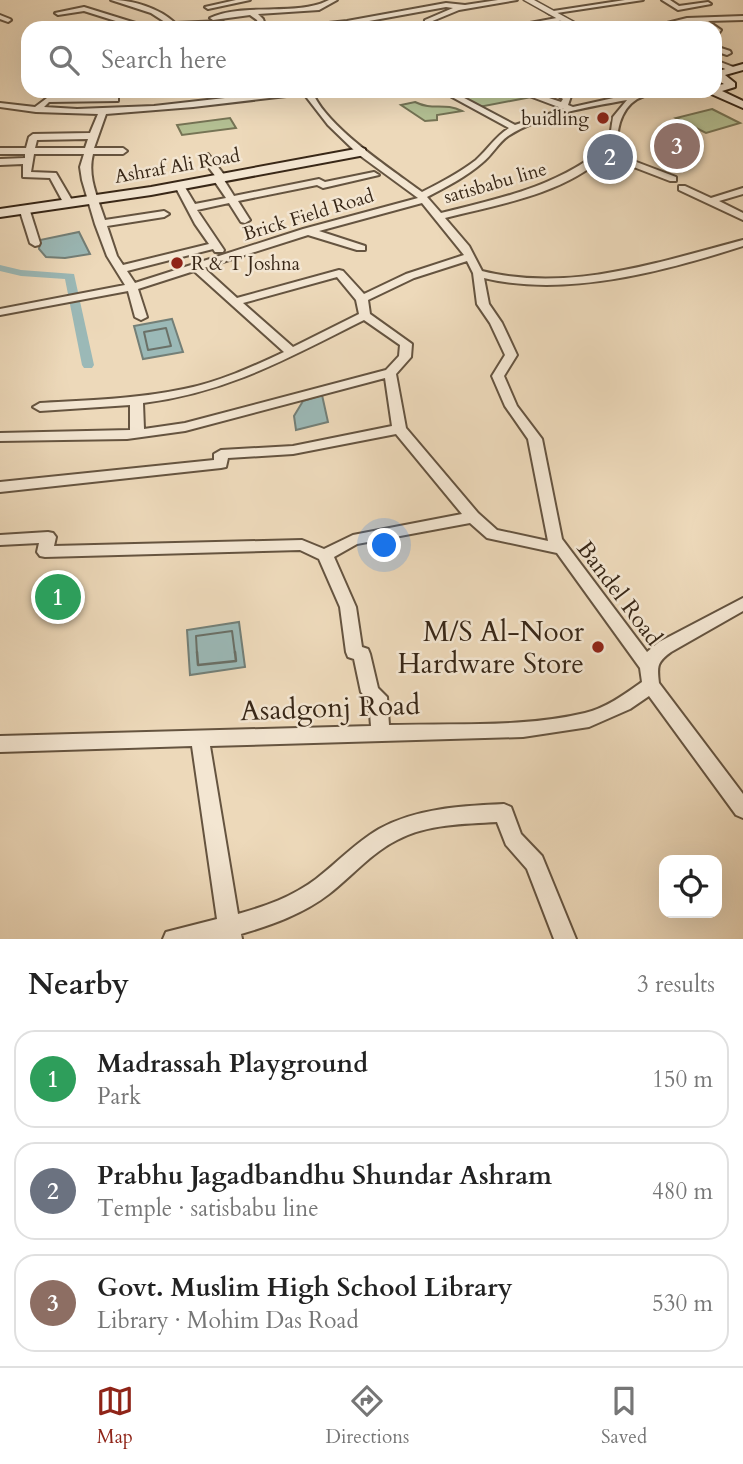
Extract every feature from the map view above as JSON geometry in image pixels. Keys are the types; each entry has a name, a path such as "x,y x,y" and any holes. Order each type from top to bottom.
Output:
{"main road":[{"path":"722,74 740,69"},
{"path":"730,85 740,69"},
{"path":"722,80 743,98"},
{"path":"722,88 730,85"},
{"path":"722,94 743,105"},
{"name":"Ashraf Ali Road","path":"0,212 180,186 361,152"}],"street":[{"path":"114,0 164,21"},
{"path":"208,7 247,0"},
{"path":"200,21 252,13 319,8 334,0"},
{"path":"429,0 463,6"},
{"path":"360,21 446,5 463,6 514,0"},
{"path":"528,0 566,21"},
{"path":"550,12 640,0"},
{"path":"665,0 678,8 708,4"},
{"path":"429,21 463,6"},
{"path":"58,13 84,9 123,21"},
{"path":"313,12 322,21"},
{"path":"252,13 261,21"},
{"path":"673,13 687,20"},
{"path":"286,18 289,21"},
{"path":"550,21 562,19"},
{"path":"699,19 703,21"},
{"path":"682,21 743,19"},
{"path":"722,51 727,53"},
{"path":"722,64 740,69"},
{"path":"0,113 42,118 168,108 250,98"},
{"name":"Bandel Road","path":"312,98 331,124 361,152 422,198 469,257 478,272 483,304 496,323 511,355 498,376 510,406 535,439 555,540 648,666 651,685 743,809"},
{"path":"458,98 516,129"},
{"path":"540,98 573,109"},
{"path":"563,106 568,98"},
{"name":"Brick Field Road","path":"0,312 132,287 307,231 422,198 456,178 485,156 502,136 516,129 573,109 623,98"},
{"path":"635,98 616,116 612,128 613,145 605,153 673,179"},
{"path":"36,110 47,100 115,99"},
{"path":"0,105 102,114"},
{"path":"102,114 85,167 100,224 112,256 132,287 141,317"},
{"path":"95,132 33,137 26,175 88,153 122,151"},
{"path":"0,151 28,154 57,163"},
{"name":"satisbabu line","path":"438,217 537,191 573,176 605,153"},
{"path":"0,162 28,154"},
{"path":"205,156 245,220"},
{"path":"57,163 68,202"},
{"path":"191,208 319,182 323,186 374,175"},
{"path":"180,186 214,246 228,257"},
{"path":"682,188 743,217"},
{"path":"710,201 743,191"},
{"path":"24,208 34,243"},
{"path":"100,224 164,214"},
{"path":"307,231 361,247"},
{"path":"478,272 494,279 573,279 635,271 743,243"},
{"path":"120,269 214,246"},
{"path":"362,299 410,276 469,257"},
{"path":"197,267 258,327 291,351"},
{"path":"0,437 137,434 236,415 390,373 405,357 406,344 365,315 362,299 339,273 235,302"},
{"path":"40,407 136,400 205,388 365,315"},
{"path":"390,373 398,429 474,517 492,534 561,549"},
{"path":"136,400 137,434"},
{"path":"0,487 221,464 221,454 293,450 398,429"},
{"path":"325,555 353,540 474,517"},
{"path":"0,540 48,537 45,552 302,545 325,555 348,607 354,652 362,654 370,692 378,697 381,733"},
{"path":"648,666 654,655 665,647 743,604"},
{"name":"Asadgonj Road","path":"0,744 523,729 589,720 624,704 651,685"},
{"path":"200,739 230,933"},
{"path":"174,939 230,933 288,908 324,888 375,843 393,832 442,816 504,813 513,839 535,863 565,939"}],"green space":[{"path":"463,98 526,98 479,107"},
{"path":"415,102 462,111 437,115 437,120 425,121 401,105"},
{"path":"712,109 740,123 706,133 676,118"},
{"path":"230,118 236,128 182,135 177,125"}],"water":[{"path":"79,232 90,254 65,258 46,257 39,249 40,240"},
{"path":"172,319 183,352 143,359 134,326"},
{"path":"322,395 328,422 296,430 294,416 303,401"},
{"path":"239,622 245,667 190,675 187,630"}],"waterway":[{"path":"0,268 21,273 70,276 88,365"}],"place":[{"name":"buidling","path":"603,118"},
{"name":"Govt. Muslim High School Library","path":"677,146"},
{"name":"Prabhu Jagadbandhu Shundar Ashram","path":"610,157"},
{"name":"R & T Joshna","path":"177,263"},
{"name":"Madrassah Playground","path":"58,597"},
{"name":"M/S Al-Noor Hardware Store","path":"598,647"}]}
